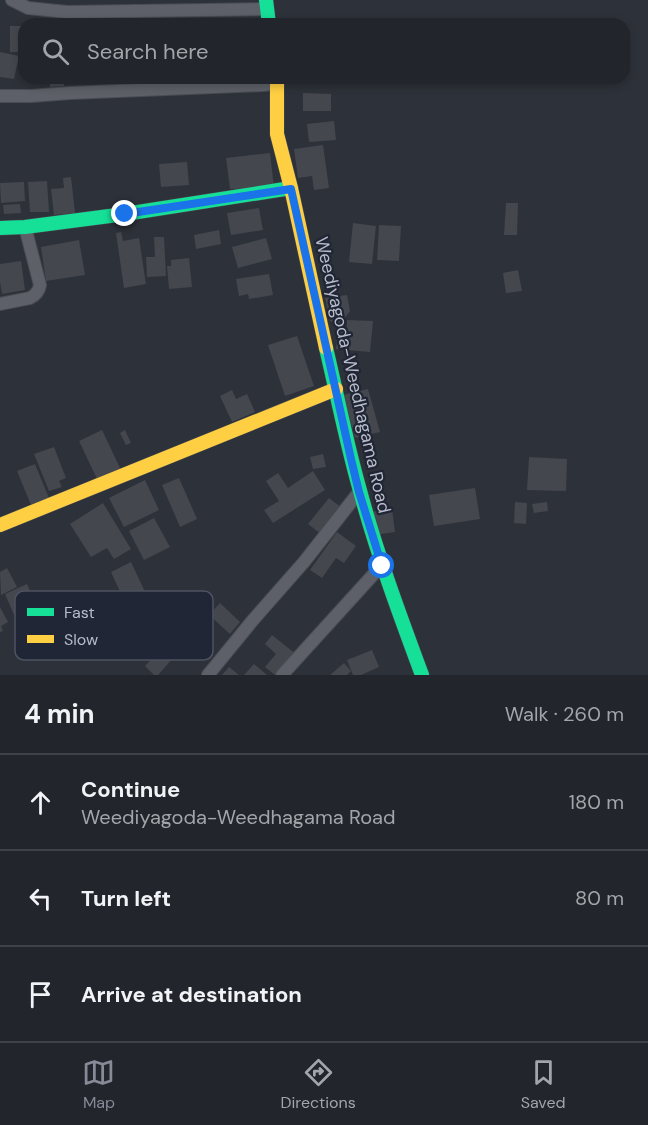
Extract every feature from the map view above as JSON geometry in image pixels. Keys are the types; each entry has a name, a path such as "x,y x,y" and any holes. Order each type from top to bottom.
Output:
{"street":[{"path":"12,0 28,8 58,11 267,5"},
{"path":"0,96 266,84"},
{"name":"Weediyagoda-Weedhagama Road","path":"277,84 277,134 359,492 382,566 422,675"},
{"path":"0,228 125,214 291,189"},
{"path":"0,304 30,298 35,296 39,290 40,285 25,227"},
{"path":"0,525 336,389"},
{"path":"208,675 304,562 359,492"},
{"path":"282,675 382,566"}],"building":[{"path":"10,26 18,26 18,52 10,52"},
{"path":"0,52 18,56 14,79 0,77"},
{"path":"50,84 64,84 64,86 50,87"},
{"path":"303,93 331,94 331,111 303,111"},
{"path":"334,121 336,140 309,142 307,124"},
{"path":"323,145 329,188 314,190 312,176 298,178 294,149"},
{"path":"270,153 274,188 230,189 226,158"},
{"path":"187,162 189,185 161,187 159,164"},
{"path":"71,177 75,213 54,215 51,189 64,188 63,178"},
{"path":"47,181 49,212 30,212 28,182"},
{"path":"24,182 25,201 1,203 0,183"},
{"path":"506,203 518,203 517,235 504,235"},
{"path":"20,204 21,213 4,214 3,205"},
{"path":"259,208 263,230 231,235 227,213"},
{"path":"353,223 376,226 372,264 349,262"},
{"path":"379,225 401,226 399,261 377,260"},
{"path":"219,230 221,244 196,249 194,235"},
{"path":"121,232 123,241 139,238 146,284 124,288 116,233"},
{"path":"154,237 164,237 166,276 147,277 146,257 155,257"},
{"path":"266,238 272,259 238,268 232,247"},
{"path":"79,240 85,275 46,281 41,247"},
{"path":"189,258 192,287 169,289 167,266 171,266 171,260"},
{"path":"21,261 25,290 2,294 0,264"},
{"path":"518,270 522,291 506,293 503,273"},
{"path":"269,274 273,295 249,299 248,294 239,296 236,279"},
{"path":"347,295 350,311 340,324 330,321 325,298"},
{"path":"347,320 373,321 370,352 336,349 338,328 347,328"},
{"path":"297,336 314,386 285,396 268,345"},
{"path":"368,389 380,432 355,438 343,395"},
{"path":"232,390 236,399 247,394 255,412 232,422 220,396"},
{"path":"102,430 121,470 98,481 79,441"},
{"path":"125,430 131,443 126,445 120,433"},
{"path":"54,447 66,478 59,481 62,487 49,491 34,454"},
{"path":"323,454 326,467 313,469 310,457"},
{"path":"529,457 567,459 566,491 527,490"},
{"path":"35,464 49,498 31,505 17,471"},
{"path":"313,471 325,490 273,523 264,510 279,501 266,481 278,473 288,488"},
{"path":"179,478 197,519 180,527 162,485"},
{"path":"145,480 159,510 124,527 109,498"},
{"path":"475,488 480,519 434,526 429,495"},
{"path":"329,498 342,508 321,534 308,524"},
{"path":"515,502 527,503 526,524 514,523"},
{"path":"547,502 548,511 534,513 532,504"},
{"path":"103,503 131,549 114,559 107,548 91,557 70,524"},
{"path":"392,509 395,532 374,535 371,512"},
{"path":"154,518 170,547 144,560 129,531"},
{"path":"337,532 356,546 344,563 336,558 322,578 310,570"},
{"path":"131,562 145,591 120,591 111,572"},
{"path":"7,568 17,587 1,595 0,572"},
{"path":"27,584 30,591 15,591 15,617 5,594"},
{"path":"220,603 240,622 230,634 213,619 213,611"},
{"path":"0,607 8,622 1,626 3,631 0,632"},
{"path":"272,635 297,655 280,675 275,675 265,667 276,654 265,644"},
{"path":"372,650 379,667 361,675 353,675 347,660"},
{"path":"151,660 171,660 158,675 154,675 145,666"},
{"path":"344,663 351,671 347,675 330,675"},
{"path":"254,664 267,675 244,675"},
{"path":"229,667 239,675 222,675"}],"traffic: fast":[{"path":"266,0 268,18"},
{"path":"0,228 125,214 291,188"},
{"path":"326,348 366,511 388,582 422,675"}],"traffic: slow":[{"path":"277,84 277,134 326,348"},
{"path":"0,525 336,389"}],"route":[{"path":"125,214 291,189 351,459 382,566"}]}
